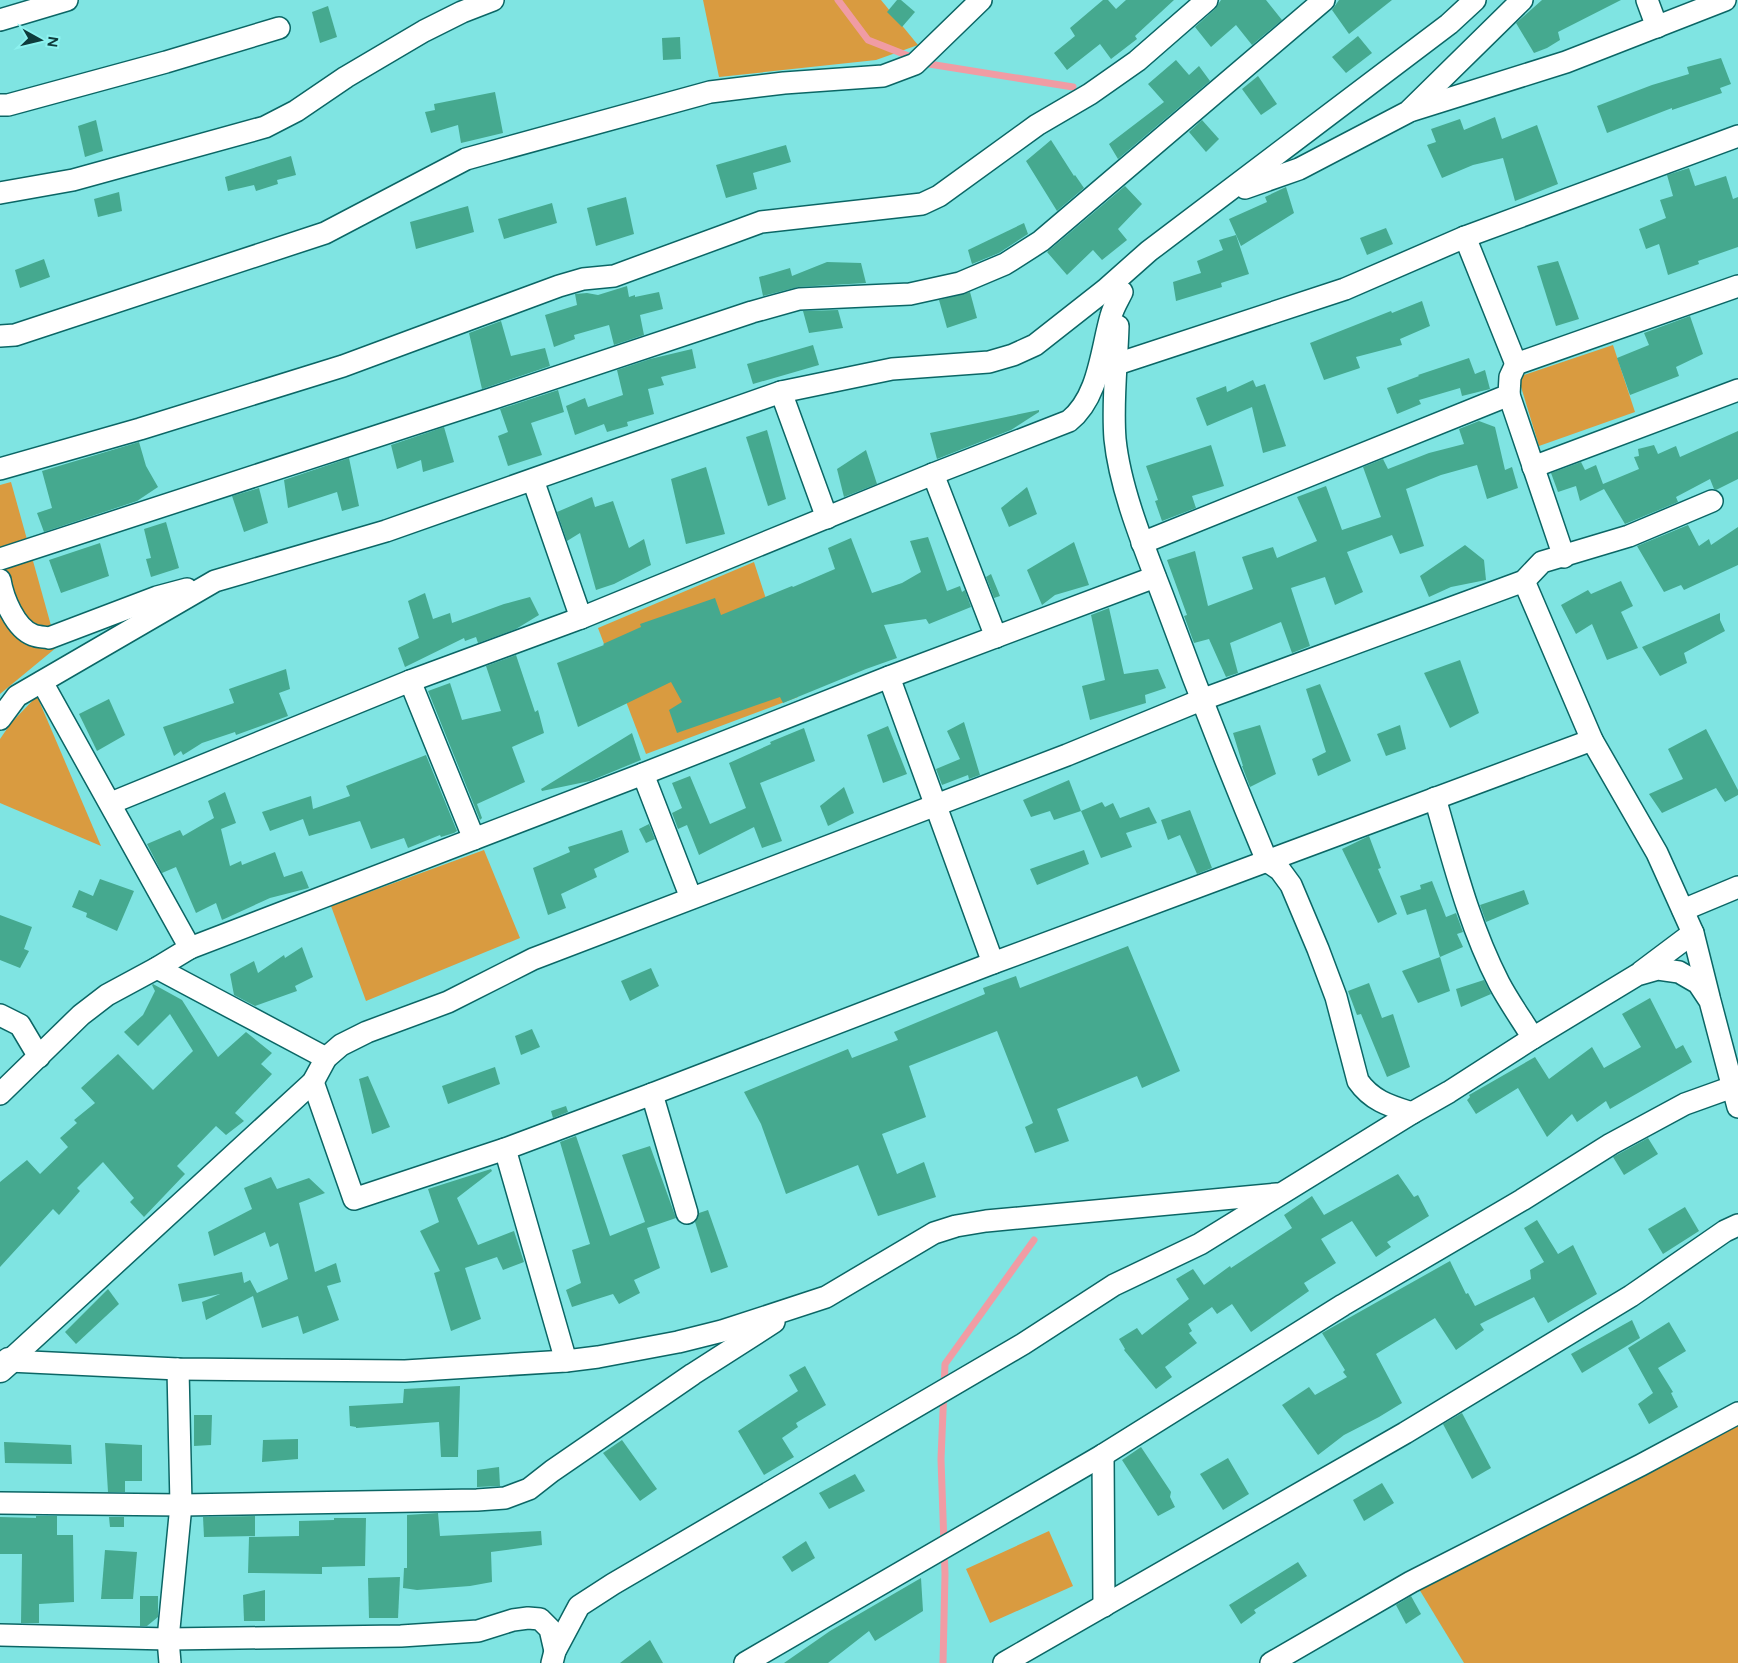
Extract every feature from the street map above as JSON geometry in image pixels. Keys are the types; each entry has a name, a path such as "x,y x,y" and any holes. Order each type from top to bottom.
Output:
{"street":[{"path":"0,20 67,0"},
{"path":"0,193 73,180 265,127 296,111 346,77 424,31 462,12 493,0"},
{"path":"0,336 15,335 325,233 466,159 710,92 784,83 883,76 914,64 981,0"},
{"path":"0,469 140,429 344,366 560,286 583,279 614,276 761,222 922,204 939,196 1037,125 1090,94 1137,61 1207,0"},
{"path":"0,559 752,312 799,299 910,294 960,283 1005,264 1041,242 1324,0"},
{"path":"0,580 2,592 14,619 32,635 48,638 157,597 386,531 780,392 892,369 990,362 1013,355 1035,345 1105,290 1149,251 1449,24 1475,0"},
{"path":"1408,112 1522,0"},
{"path":"1647,0 1657,27"},
{"path":"1224,196 1299,168 1408,112 1566,62 1725,0"},
{"path":"0,105 8,105 166,62 279,28"},
{"path":"1116,364 1345,289 1465,237 1738,136"},
{"path":"1465,237 1516,364"},
{"path":"111,803 410,681 582,618 1069,421 1079,413 1087,400 1099,364 1111,314 1122,292 1149,251"},
{"path":"1564,557 1509,395 1510,377 1516,364 1738,286"},
{"path":"1122,292 1118,322 1114,401 1115,440 1124,483 1142,543 1201,700 1267,861 1280,870 1291,885 1318,949 1336,996 1358,1082 1365,1091 1382,1103 1412,1113"},
{"path":"1534,467 1738,390"},
{"path":"780,392 827,518"},
{"path":"1142,543 1509,395"},
{"path":"934,474 996,637"},
{"path":"533,480 582,618"},
{"path":"4,1365 313,1082 326,1058 341,1045 367,1032 448,1002 533,959 1067,755 1201,700 1524,581 1542,562 1564,557 1629,536 1712,502"},
{"path":"0,1094 81,1014 107,995 190,948 643,774 889,677 1155,577"},
{"path":"0,719 17,696 215,581"},
{"path":"1524,581 1592,740 1657,854 1693,933 1710,1001 1735,1086 1738,1107"},
{"path":"889,677 993,963"},
{"path":"410,681 474,839"},
{"path":"42,682 190,948"},
{"path":"313,1082 354,1199 505,1149 993,963 1592,740"},
{"path":"643,774 692,898"},
{"path":"1435,798 1464,895 1481,942 1499,983 1533,1038"},
{"path":"1683,910 1738,887"},
{"path":"554,1657 579,1606 613,1584 1023,1344 1114,1285 1200,1244 1412,1113 1450,1092 1533,1038 1637,975 1693,933"},
{"path":"157,968 326,1058"},
{"path":"1637,975 1658,969 1679,972 1698,983 1710,1001"},
{"path":"0,1015 20,1025 39,1057"},
{"path":"745,1663 1103,1455 1343,1305 1522,1200 1611,1144 1685,1104 1735,1086"},
{"path":"652,1094 687,1213"},
{"path":"505,1149 566,1361"},
{"path":"4,1365 178,1369 405,1370 566,1361 598,1357 678,1342 722,1331 826,1297 934,1233 956,1226 986,1220 1282,1194"},
{"path":"1004,1663 1405,1434 1631,1296 1725,1231 1738,1225"},
{"path":"0,1503 181,1505 505,1498 529,1489 552,1471 693,1374 799,1306"},
{"path":"170,1663 168,1639 181,1505 178,1369"},
{"path":"1271,1663 1411,1582 1616,1478 1738,1413"},
{"path":"1103,1455 1104,1606"},
{"path":"0,1636 168,1639 401,1636 478,1630 513,1620 528,1618 540,1620 550,1630 554,1657"}],"shaded area":[{"path":"703,0 881,0 918,45 876,60 719,77"},
{"path":"1613,345 1635,412 1539,446 1518,377"},
{"path":"11,482 57,647 0,694 0,485"},
{"path":"754,562 798,697 646,754 598,628"},
{"path":"37,696 101,846 0,803 0,739 11,723"},
{"path":"484,850 520,938 366,1001 331,906"},
{"path":"1738,1417 1738,1663 1464,1663 1419,1589"},
{"path":"1049,1531 1073,1586 990,1623 966,1569"}],"building":[{"path":"897,0 901,0 915,12 902,27 887,12"},
{"path":"1103,0 1108,0 1116,9 1126,0 1174,0 1135,36 1137,39 1111,59 1100,44 1067,70 1054,53 1075,36 1070,28"},
{"path":"1221,0 1266,0 1282,20 1252,45 1236,25 1211,47 1195,27 1215,9"},
{"path":"1339,0 1392,0 1349,34 1332,10"},
{"path":"1542,0 1621,0 1558,32 1560,40 1534,53 1516,23"},
{"path":"328,6 337,37 320,43 312,12"},
{"path":"1358,36 1372,53 1346,73 1332,57"},
{"path":"680,37 681,59 663,60 662,38"},
{"path":"1721,58 1731,84 1720,88 1722,93 1672,110 1672,108 1607,133 1597,106 1652,85 1689,74 1687,67"},
{"path":"1176,60 1189,75 1199,66 1210,81 1118,159 1109,144 1164,102 1148,84"},
{"path":"1258,76 1277,104 1261,115 1242,89"},
{"path":"495,92 503,133 461,143 458,125 431,133 425,112 435,110 434,104"},
{"path":"1495,117 1502,139 1537,125 1558,184 1515,201 1503,158 1473,165 1442,178 1427,145 1436,142 1431,129 1460,119 1464,130"},
{"path":"96,120 103,151 85,157 78,126"},
{"path":"1202,120 1219,139 1206,152 1189,132"},
{"path":"1051,140 1084,188 1057,211 1026,161"},
{"path":"786,145 791,162 753,173 757,189 726,198 716,165"},
{"path":"291,156 296,175 277,180 278,184 256,191 254,185 228,191 225,177"},
{"path":"1689,168 1695,186 1726,176 1733,199 1738,197 1738,247 1698,261 1699,264 1668,275 1659,244 1646,249 1639,229 1666,218 1660,200 1673,196 1667,175"},
{"path":"1125,186 1142,204 1118,229 1127,240 1102,260 1093,250 1067,275 1047,252"},
{"path":"1286,187 1294,213 1241,246 1229,219 1267,202 1265,197"},
{"path":"119,192 122,211 98,217 94,199"},
{"path":"626,197 634,234 596,246 587,208"},
{"path":"552,203 557,223 504,239 498,219"},
{"path":"468,206 474,232 416,249 410,222"},
{"path":"1024,223 1028,234 999,253 972,264 968,250"},
{"path":"1386,228 1393,244 1367,255 1360,238"},
{"path":"1236,235 1249,274 1221,283 1222,287 1176,301 1173,282 1201,273 1197,261 1223,250 1219,240"},
{"path":"44,259 50,277 20,288 15,270"},
{"path":"1558,261 1579,319 1556,326 1537,266"},
{"path":"827,262 861,263 866,283 798,287 763,296 759,277 790,268 792,276"},
{"path":"627,286 629,297 659,292 663,309 640,315 644,335 614,345 609,325 574,335 575,339 554,347 545,315 577,305 575,294 587,293 598,295"},
{"path":"970,292 977,318 947,328 939,300"},
{"path":"1422,301 1430,326 1400,339 1402,345 1356,357 1360,368 1324,380 1310,343 1391,311 1392,313"},
{"path":"838,310 843,328 809,333 803,311"},
{"path":"1690,316 1703,354 1676,367 1679,376 1630,395 1617,358 1649,345 1644,333"},
{"path":"501,321 511,356 545,348 550,366 482,389 469,333"},
{"path":"813,345 819,365 753,384 747,364"},
{"path":"692,349 696,368 661,377 664,385 648,389 654,414 627,422 628,426 607,432 604,424 575,435 566,406 585,398 588,407 623,395 617,370 650,359"},
{"path":"1469,358 1475,374 1485,370 1490,389 1462,396 1460,388 1419,400 1421,404 1397,414 1387,388 1418,375"},
{"path":"1253,380 1256,387 1265,384 1286,446 1263,453 1252,407 1207,426 1196,398 1226,386 1227,392"},
{"path":"558,390 564,412 531,423 542,455 508,466 498,436 508,432 500,409"},
{"path":"1039,410 1039,412 1011,430 937,459 930,433"},
{"path":"1479,421 1495,427 1505,470 1512,467 1518,488 1487,499 1477,465 1441,475 1406,489 1424,546 1400,554 1392,535 1347,552 1363,592 1335,605 1325,577 1291,588 1310,646 1292,653 1281,622 1230,643 1238,673 1226,677 1209,639 1194,643 1184,616 1187,615 1167,560 1195,551 1208,606 1253,589 1242,557 1273,547 1277,558 1317,541 1297,497 1326,486 1342,530 1381,517 1363,467 1383,459 1388,469 1429,453 1464,444 1459,429"},
{"path":"444,427 454,462 423,472 421,460 397,469 391,445"},
{"path":"767,430 786,499 768,506 746,437"},
{"path":"1738,431 1738,479 1716,490 1710,479 1676,497 1678,502 1625,524 1604,489 1580,501 1576,486 1558,492 1551,473 1581,462 1585,470 1596,465 1603,484 1639,469 1634,457 1639,456 1638,449 1654,445 1658,454 1676,446 1680,457"},
{"path":"139,442 146,466 158,487 137,501 44,532 37,513 52,508 42,471"},
{"path":"1211,445 1224,486 1192,496 1196,508 1162,521 1155,501 1158,500 1146,466"},
{"path":"866,450 877,484 844,497 837,469"},
{"path":"349,458 359,506 342,511 337,492 288,508 284,480"},
{"path":"706,467 725,534 686,544 671,479"},
{"path":"1027,487 1037,514 1009,527 1001,508"},
{"path":"259,488 268,523 244,532 232,496"},
{"path":"592,497 595,507 613,501 629,548 644,539 651,565 614,584 596,590 580,533 567,541 557,512"},
{"path":"166,522 179,568 151,577 146,559 151,558 144,529"},
{"path":"1688,525 1699,546 1709,539 1711,545 1738,527 1738,565 1684,590 1681,585 1664,592 1637,546"},
{"path":"928,537 947,591 960,586 962,592 965,590 971,607 929,624 926,619 884,625 897,658 783,703 780,697 677,733 669,710 682,702 671,682 578,727 557,663 604,645 641,627 640,624 715,598 721,615 793,587 835,569 828,548 851,538 872,593 902,583 921,572 910,541"},
{"path":"1074,542 1089,585 1055,595 1042,605 1027,570"},
{"path":"100,543 109,576 61,593 49,560"},
{"path":"1465,545 1484,560 1486,580 1451,587 1429,597 1420,576"},
{"path":"991,574 1000,596 994,598 986,577"},
{"path":"1621,581 1633,606 1621,612 1638,648 1607,660 1592,624 1576,634 1561,605 1588,590 1591,594"},
{"path":"425,593 433,619 450,613 452,623 504,604 530,597 539,615 516,629 478,643 476,637 465,641 464,638 405,667 398,648 419,638 408,601"},
{"path":"1109,608 1124,674 1158,669 1166,688 1145,695 1146,703 1090,720 1082,686 1105,680 1091,615"},
{"path":"1720,613 1720,620 1725,631 1684,653 1687,663 1660,676 1642,647"},
{"path":"516,655 535,712 538,710 544,733 512,747 525,782 477,804 482,818 480,820 428,691 450,683 462,720 501,711 486,666"},
{"path":"1460,660 1479,713 1450,728 1424,673"},
{"path":"286,669 290,689 279,693 288,716 236,735 235,732 202,743 183,755 181,751 174,756 163,727 234,703 229,689"},
{"path":"1320,684 1351,761 1318,776 1312,759 1326,752 1306,689"},
{"path":"109,699 125,735 97,751 79,714"},
{"path":"964,722 980,775 969,779 968,775 942,785 936,769 960,759 947,731"},
{"path":"1260,725 1276,774 1250,787 1233,733"},
{"path":"1400,725 1406,749 1386,756 1377,734"},
{"path":"888,726 907,774 883,783 867,735"},
{"path":"804,728 815,761 760,783 782,841 762,848 754,827 699,855 687,825 678,829 672,813 682,808 672,783 690,776 710,824 746,808 729,763 771,744 770,742"},
{"path":"1706,729 1738,790 1738,795 1725,802 1716,788 1662,813 1649,794 1683,779 1668,749"},
{"path":"632,733 641,760 590,781 542,791 541,789"},
{"path":"426,755 457,831 454,833 441,837 440,835 408,848 404,838 371,849 360,821 309,836 303,819 270,831 262,812 311,796 313,809 350,796 346,786"},
{"path":"1069,780 1081,811 1054,820 1050,811 1031,817 1023,800"},
{"path":"844,787 854,813 828,826 820,806"},
{"path":"225,792 236,823 221,829 230,866 241,861 242,865 275,852 284,877 302,871 309,888 270,898 222,920 216,903 196,913 176,867 162,873 147,844 180,830 183,836 214,818 208,801"},
{"path":"1102,802 1105,807 1113,803 1120,818 1149,807 1157,823 1126,833 1132,847 1101,858 1081,811"},
{"path":"1190,810 1212,868 1197,874 1180,835 1168,840 1161,820"},
{"path":"649,824 655,839 646,843 639,829"},
{"path":"622,830 629,852 594,869 597,877 561,894 566,908 548,915 533,868 570,852 568,847"},
{"path":"1369,836 1381,868 1378,869 1397,914 1378,923 1342,849"},
{"path":"1084,850 1089,864 1037,885 1030,869"},
{"path":"100,879 134,891 117,931 86,917 87,913 72,907 79,890 93,896"},
{"path":"1432,881 1446,917 1456,913 1463,932 1457,934 1463,947 1440,957 1426,909 1407,915 1400,896 1421,889 1420,885"},
{"path":"1524,890 1529,904 1486,922 1480,905"},
{"path":"0,915 32,927 24,949 29,951 20,968 0,960"},
{"path":"1128,946 1180,1071 1142,1088 1137,1076 1057,1109 1069,1141 1035,1153 1025,1127 1033,1123 997,1031 909,1066 926,1117 882,1134 897,1174 924,1162 936,1197 878,1216 858,1165 786,1194 761,1124 744,1092 848,1049 852,1058 898,1040 894,1032 985,994 983,988 1016,976 1020,988"},
{"path":"302,947 313,977 295,986 297,991 255,1006 234,995 230,974 254,961 258,973 284,955 285,958"},
{"path":"1440,957 1450,991 1418,1003 1402,971"},
{"path":"651,968 659,986 630,1001 621,981"},
{"path":"1484,980 1491,994 1461,1007 1456,989"},
{"path":"1369,983 1382,1018 1393,1014 1410,1067 1387,1077 1361,1014 1357,1015 1348,991"},
{"path":"153,984 182,1000 218,1057 246,1032 272,1053 261,1064 272,1074 235,1113 244,1121 226,1135 216,1126 177,1166 185,1174 144,1217 130,1202 134,1198 103,1162 77,1188 80,1191 59,1215 53,1209 0,1267 0,1182 27,1160 40,1174 68,1147 60,1138 77,1123 74,1120 95,1103 81,1088 118,1054 153,1090 193,1051 170,1014 138,1046 124,1032 143,1015 155,991"},
{"path":"1650,998 1676,1049 1683,1045 1692,1062 1610,1109 1606,1101 1577,1122 1572,1114 1547,1137 1518,1088 1476,1114 1467,1100 1470,1097 1469,1095 1535,1057 1549,1079 1592,1047 1604,1068 1641,1047 1622,1014"},
{"path":"532,1029 540,1047 521,1055 515,1036"},
{"path":"495,1067 500,1084 448,1104 442,1086"},
{"path":"368,1076 390,1127 372,1134 359,1079"},
{"path":"566,1106 568,1112 553,1118 551,1111"},
{"path":"576,1136 610,1236 645,1222 622,1155 650,1146 676,1218 647,1228 660,1268 634,1280 640,1293 619,1304 613,1294 572,1307 566,1290 581,1283 572,1250 590,1244 560,1142"},
{"path":"1648,1138 1658,1154 1624,1175 1613,1157"},
{"path":"491,1169 492,1171 457,1198 478,1245 514,1231 524,1262 503,1270 497,1257 465,1268 481,1319 451,1331 434,1273 440,1271 420,1231 439,1222 428,1189"},
{"path":"1398,1174 1414,1197 1418,1195 1429,1216 1387,1242 1391,1247 1376,1257 1352,1221 1321,1239 1336,1263 1304,1283 1309,1291 1251,1332 1232,1304 1217,1314 1212,1307 1188,1324 1192,1331 1189,1333 1197,1343 1165,1367 1172,1377 1156,1389 1124,1350 1119,1339 1137,1328 1142,1335 1189,1299 1176,1279 1193,1269 1204,1285 1230,1266 1231,1268 1292,1228 1284,1215 1312,1196 1324,1215"},
{"path":"271,1177 277,1189 309,1178 325,1193 299,1203 315,1272 336,1263 341,1282 327,1286 339,1320 303,1334 298,1316 262,1328 253,1296 206,1320 202,1302 220,1294 182,1302 178,1284 242,1272 244,1283 250,1280 257,1293 288,1279 278,1243 270,1247 265,1232 214,1256 208,1232 252,1209 244,1188"},
{"path":"1685,1207 1699,1231 1663,1254 1648,1229"},
{"path":"708,1210 728,1267 711,1273 695,1222 699,1213"},
{"path":"1537,1220 1558,1254 1573,1245 1597,1294 1548,1323 1534,1297 1480,1324 1484,1330 1456,1350 1435,1318 1376,1354 1402,1403 1344,1435 1318,1455 1282,1405 1309,1387 1315,1395 1347,1377 1343,1372 1345,1370 1322,1333 1450,1261 1466,1294 1468,1293 1475,1306 1531,1279 1530,1270 1544,1262 1524,1228"},
{"path":"108,1289 119,1304 76,1344 65,1332"},
{"path":"1632,1320 1640,1338 1582,1373 1571,1354"},
{"path":"1669,1322 1686,1351 1658,1368 1673,1392 1671,1393 1678,1407 1649,1424 1638,1404 1653,1393 1628,1348"},
{"path":"805,1366 826,1405 796,1423 798,1427 782,1438 794,1457 764,1475 738,1431 798,1391 789,1375"},
{"path":"460,1386 458,1457 441,1457 439,1422 356,1428 350,1426 349,1406 403,1403 404,1389"},
{"path":"1462,1413 1491,1468 1472,1479 1443,1424"},
{"path":"194,1415 212,1415 211,1445 194,1446"},
{"path":"298,1439 298,1459 262,1462 263,1440"},
{"path":"622,1440 657,1489 640,1501 603,1453"},
{"path":"4,1442 71,1445 72,1464 5,1463"},
{"path":"105,1443 142,1445 142,1481 125,1481 125,1492 108,1492"},
{"path":"1141,1447 1171,1492 1170,1497 1175,1507 1158,1516 1122,1460"},
{"path":"1228,1458 1249,1494 1223,1510 1200,1474"},
{"path":"499,1467 500,1486 477,1487 477,1470"},
{"path":"855,1474 865,1491 829,1509 819,1493"},
{"path":"1382,1483 1394,1503 1364,1521 1353,1500"},
{"path":"438,1513 440,1536 541,1531 542,1545 491,1552 492,1582 470,1586 417,1590 403,1588 404,1568 407,1568 407,1515"},
{"path":"36,1516 57,1516 57,1535 73,1535 74,1602 39,1604 39,1623 21,1623 22,1554 0,1554 0,1517 36,1518"},
{"path":"255,1516 255,1536 204,1537 203,1517"},
{"path":"109,1517 124,1517 124,1527 110,1527"},
{"path":"334,1518 366,1518 365,1566 322,1567 322,1574 248,1573 249,1537 299,1536 299,1521 334,1520"},
{"path":"806,1541 815,1558 792,1572 782,1557"},
{"path":"105,1550 137,1552 133,1599 101,1599"},
{"path":"1298,1562 1307,1576 1254,1610 1256,1613 1241,1624 1229,1605"},
{"path":"400,1577 398,1618 369,1618 368,1578"},
{"path":"921,1578 923,1611 875,1641 869,1631 828,1663 784,1663 830,1631"},
{"path":"265,1590 265,1621 244,1621 243,1595"},
{"path":"140,1596 158,1596 158,1617 147,1626 140,1626"},
{"path":"1411,1596 1421,1614 1406,1624 1396,1605"},
{"path":"650,1640 663,1663 620,1663"}],"waterway":[{"path":"838,0 868,40 929,64 1073,87"},
{"path":"943,1663 945,1574 941,1459 945,1364 1034,1240"}]}
